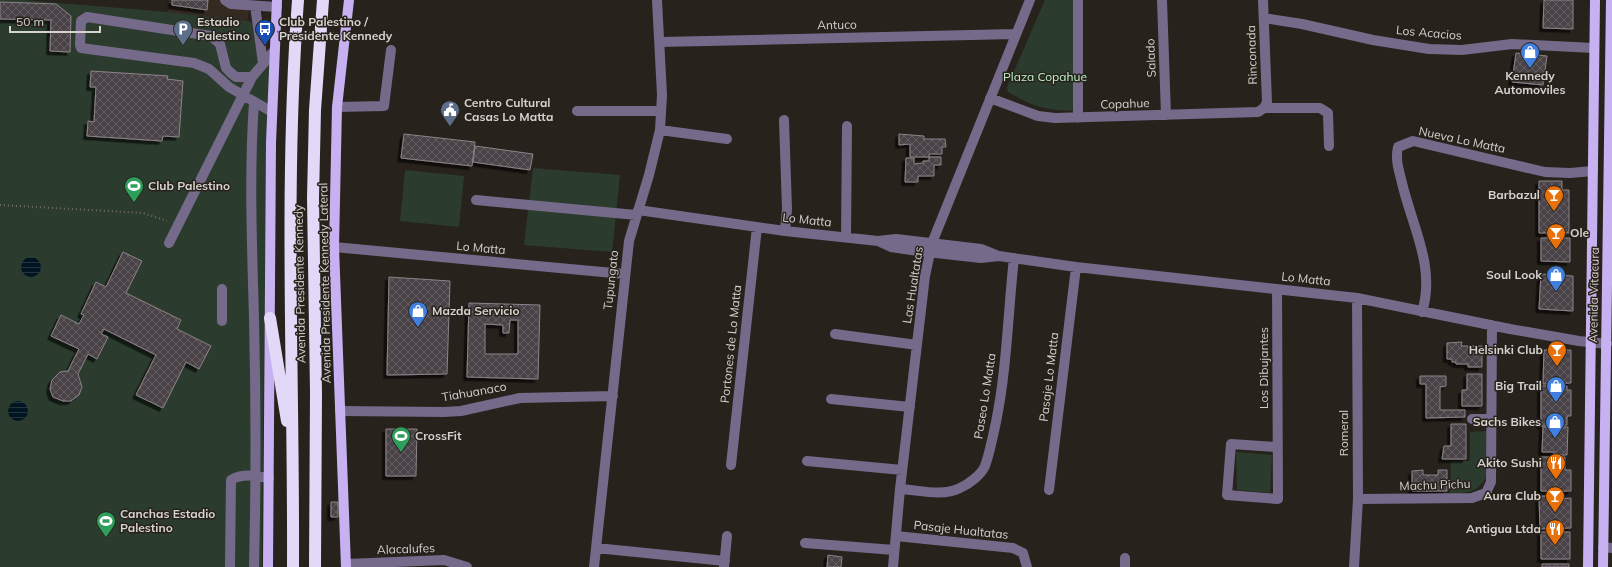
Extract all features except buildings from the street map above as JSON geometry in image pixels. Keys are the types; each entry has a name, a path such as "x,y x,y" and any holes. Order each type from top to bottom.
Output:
{"highway":[{"name":"Avenida Presidente Kennedy","path":"293,567 294,465 291,228 294,71 298,0"},
{"name":"Avenida Presidente Kennedy","path":"315,567 316,400 312,198 315,110 323,0"},
{"path":"270,318 294,465"}],"main road":[{"name":"Avenida Presidente Kennedy Lateral","path":"346,566 334,247 337,107 349,0"},
{"name":"Avenida Vitacura","path":"1588,567 1595,0"},
{"name":"Avenida Vitacura","path":"1603,567 1608,547 1609,437 1607,344 1611,0"},
{"path":"268,567 272,112 277,3"}],"street":[{"path":"225,0 231,4 254,6 277,3"},
{"name":"Tupungato","path":"594,567 628,241 649,175 660,130 660,42 657,0"},
{"name":"Las Hualtatas","path":"893,567 900,488 925,276 931,248 1015,34 1030,0"},
{"path":"1078,0 1078,118"},
{"name":"Salado","path":"1162,0 1166,115"},
{"name":"Rinconada","path":"1263,0 1267,98 1264,108"},
{"path":"254,6 263,63"},
{"path":"252,77 236,76 226,68 220,44 211,36 87,17 81,21 80,45 82,48 194,63 209,69 229,87 272,112"},
{"name":"Los Acacios","path":"1264,18 1302,24 1373,40 1429,48 1462,50 1512,44 1594,48"},
{"name":"Antuco","path":"660,42 1015,34"},
{"path":"337,107 384,106 391,50"},
{"path":"169,243 252,77 274,51"},
{"name":"Copahue","path":"990,98 1038,116 1055,118 1255,113 1264,108 1320,108 1328,113 1329,146"},
{"path":"254,102 252,131 256,476 254,567"},
{"path":"577,111 661,111"},
{"path":"784,120 787,209 785,231"},
{"path":"846,237 847,126"},
{"path":"660,130 727,139"},
{"name":"Nueva Lo Matta","path":"1422,312 1426,294 1426,269 1424,256 1404,193 1396,158 1398,147 1412,141 1545,172 1570,173 1593,171"},
{"name":"Lo Matta","path":"476,200 637,213 757,226 785,231 878,241 891,247 931,248 981,258 999,256 1076,267 1357,298 1492,325 1591,343 1607,344"},
{"name":"Portones de Lo Matta","path":"731,465 757,226"},
{"name":"Lo Matta","path":"334,247 624,274"},
{"name":"Paseo Lo Matta","path":"900,488 945,493 954,491 962,487 980,473 984,467 990,447 1000,397 1014,258"},
{"name":"Pasaje Lo Matta","path":"1049,490 1076,267"},
{"path":"222,289 222,321"},
{"name":"Los Dibujantes","path":"1277,289 1278,498 1227,495 1231,444 1277,447"},
{"name":"Romeral","path":"1354,567 1358,499 1357,298"},
{"name":"Machu Pichu","path":"1358,499 1472,498 1486,493 1491,482 1492,325"},
{"path":"836,334 918,345"},
{"name":"Tiahuanaco","path":"340,411 444,412 520,398 613,396"},
{"path":"831,399 910,408"},
{"path":"1472,419 1491,419"},
{"path":"807,461 902,470"},
{"path":"230,567 231,480 236,477 256,476 269,478"},
{"path":"596,548 698,563 725,564 727,536"},
{"name":"Pasaje Hualtatas","path":"896,536 1012,548 1023,553 1027,567"},
{"path":"804,543 894,550"},
{"name":"Alacalufes","path":"346,566 444,560 467,567"}],"path":[{"path":"261,31 354,34"},
{"path":"0,205 143,213 178,225"}],"shaded area":[{"path":"169,0 249,0 248,21 168,12"}],"green space":[{"name":"Club Palestino","path":"0,0 22,0 168,12 248,21 252,23 256,49 273,50 264,356 262,567 0,567"},
{"name":"Plaza Copahue","path":"1045,0 1074,0 1075,111 1047,109 1025,101 1008,92 1007,87"},
{"path":"533,168 620,175 612,252 524,245"},
{"path":"405,170 464,176 459,227 400,221"},
{"path":"1487,431 1488,474 1481,485 1472,491 1450,494 1451,461 1470,461 1470,432"},
{"path":"1236,452 1272,455 1270,493 1237,490"}],"water":[{"path":"31,257 38,260 41,267 38,274 31,277 24,274 21,267 24,260"},
{"path":"18,401 25,404 28,411 25,418 18,421 11,418 8,411 11,404"}],"place":[{"name":"Estadio Palestino","path":"183,46"},
{"name":"Club Palestino / Presidente Kennedy","path":"265,46"},
{"name":"Kennedy Automoviles","path":"1530,69"},
{"name":"Centro Cultural Casas Lo Matta","path":"450,127"},
{"name":"Club Palestino","path":"134,203"},
{"name":"Barbazul","path":"1554,212"},
{"name":"Ole","path":"1556,250"},
{"name":"Soul Look","path":"1556,292"},
{"name":"Mazda Servicio","path":"418,328"},
{"name":"Helsinki Club","path":"1557,367"},
{"name":"Big Trail","path":"1556,403"},
{"name":"Sachs Bikes","path":"1555,439"},
{"name":"CrossFit","path":"401,453"},
{"name":"Akito Sushi","path":"1556,480"},
{"name":"Aura Club","path":"1555,513"},
{"name":"Canchas Estadio Palestino","path":"106,538"},
{"name":"Antigua Ltda","path":"1555,546"}]}
